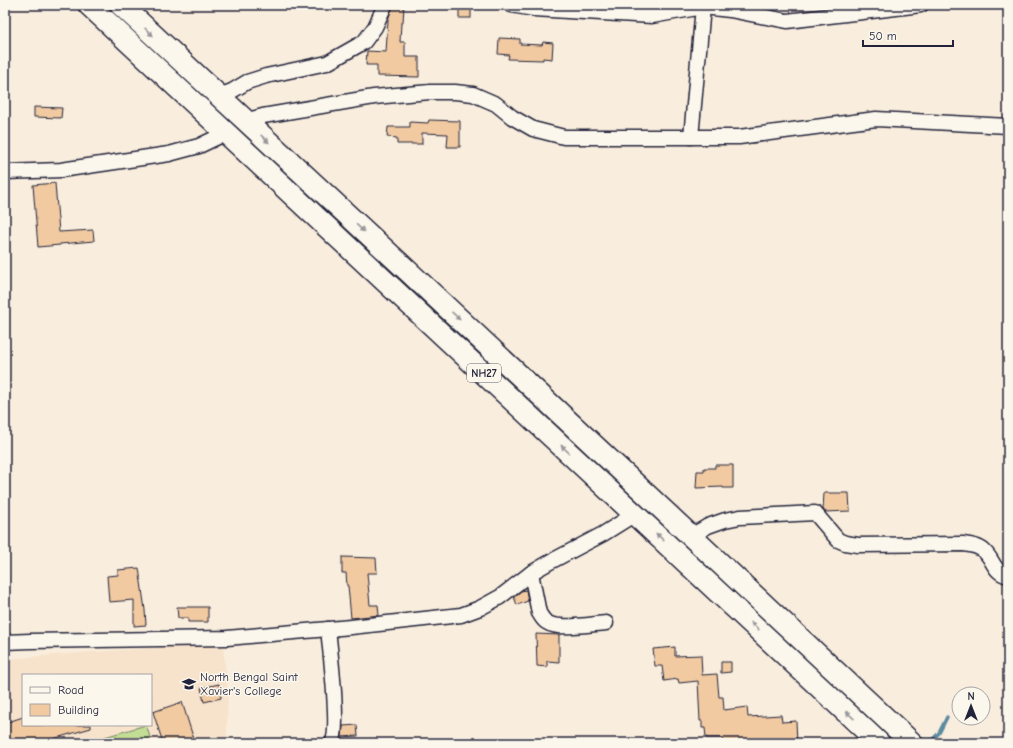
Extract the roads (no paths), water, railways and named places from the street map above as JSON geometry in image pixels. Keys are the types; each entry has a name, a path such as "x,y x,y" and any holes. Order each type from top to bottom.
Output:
{"highway":[{"name":"NH27","path":"89,5 879,742"},
{"name":"NH27","path":"121,5 245,122 409,272 912,743"}],"street":[{"path":"219,96 232,91 247,82 266,76 327,63 364,42 375,27 385,5"},
{"path":"511,5 534,8 652,16 703,7 730,10 787,21 921,5"},
{"path":"691,137 703,7"},
{"path":"245,122 263,116 374,98 430,92 455,92 473,94 496,104 512,117 533,129 564,137 739,136 876,119 1008,126"},
{"path":"5,172 61,170 169,154 199,146 226,132"},
{"path":"5,642 227,638 461,615 480,608 500,597 531,573 603,534 635,514"},
{"path":"691,536 708,526 732,518 815,514 838,540 845,543 963,544 984,550 997,570 1008,576"},
{"path":"531,573 542,619 556,626 606,623"},
{"path":"328,629 335,708 335,732 334,741 332,743"}],"waterway":[{"path":"929,743 939,733 947,717"}],"place":[{"name":"North Bengal Saint Xavier's College","path":"189,684"}]}
